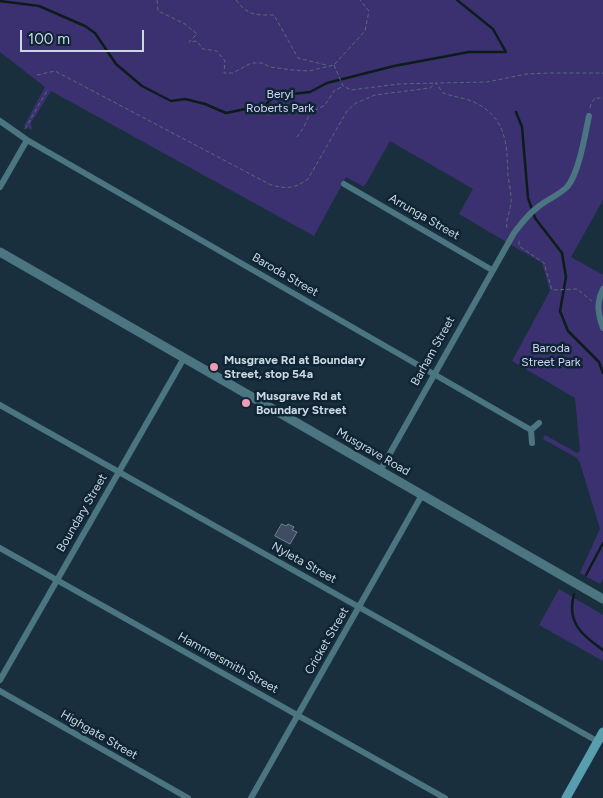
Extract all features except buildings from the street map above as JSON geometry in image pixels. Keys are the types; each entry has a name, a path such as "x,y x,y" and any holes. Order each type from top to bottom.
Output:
{"main road":[{"path":"566,798 603,732"}],"street":[{"name":"Barham Street","path":"380,471 514,233 526,217 566,188 571,180 578,162 590,116"},
{"name":"Baroda Street","path":"0,121 24,138 531,430"},
{"path":"0,187 24,138"},
{"name":"Arrunga Street","path":"344,184 492,270"},
{"name":"Musgrave Road","path":"0,252 603,600"},
{"path":"603,289 596,303 603,328"},
{"name":"Boundary Street","path":"0,680 184,358"},
{"name":"Nyleta Street","path":"0,405 598,741"},
{"path":"532,443 531,430 539,423"},
{"name":"Cricket Street","path":"251,798 422,495"},
{"name":"Hammersmith Street","path":"0,548 445,798"},
{"name":"Highgate Street","path":"0,691 188,798"}],"path":[{"path":"157,0 158,11 185,24 197,34 188,42 197,41 203,49 217,51 225,61 224,73 233,73 251,63 262,63 270,67 309,71 334,65 365,31 369,11 360,0"},
{"path":"236,0 252,15 274,15 298,58 328,66"},
{"path":"334,65 343,86 350,90 399,84 487,82 526,74 603,73"},
{"path":"37,75 55,71 271,185 284,188 298,187 308,179 347,111 356,103 375,95 430,88 436,83"},
{"path":"436,83 443,94 476,103 486,110 496,119 503,132 508,155 508,176 512,200 506,226 519,236 519,246 544,262 552,290 578,289 596,303"},
{"path":"297,137 310,113 325,105 334,91 343,86"},
{"path":"24,138 48,89"},
{"path":"590,116 591,104 595,98 603,98"}],"green space":[{"name":"Beryl Roberts Park","path":"0,0 603,0 603,200 571,257 603,275 603,579 600,584 580,573 600,529 580,463 577,458 543,439 545,435 577,453 580,451 575,398 512,361 550,291 542,263 459,214 473,189 390,141 364,187 346,177 314,236 51,91 31,123 32,130 24,126 45,87 0,52"},
{"path":"559,589 603,615 603,661 539,625"}],"waterway":[{"path":"0,1 39,6 85,26 95,33 116,64 142,86 171,101 185,99 205,104 226,113 265,105 275,96 310,92 327,83 394,66 469,52 506,52 493,29 457,0"},
{"path":"516,112 522,127 528,198 535,218 562,253 566,277 560,311 568,331 599,362 603,373"},
{"path":"586,575 603,543"},
{"path":"574,594 572,604 574,621 583,634 603,650"}],"place":[{"name":"Musgrave Rd at Boundary Street, stop 54a","path":"214,367"},
{"name":"Musgrave Rd at Boundary Street","path":"246,403"}],"park label":[{"name":"Baroda Street Park","path":"551,355"}]}
